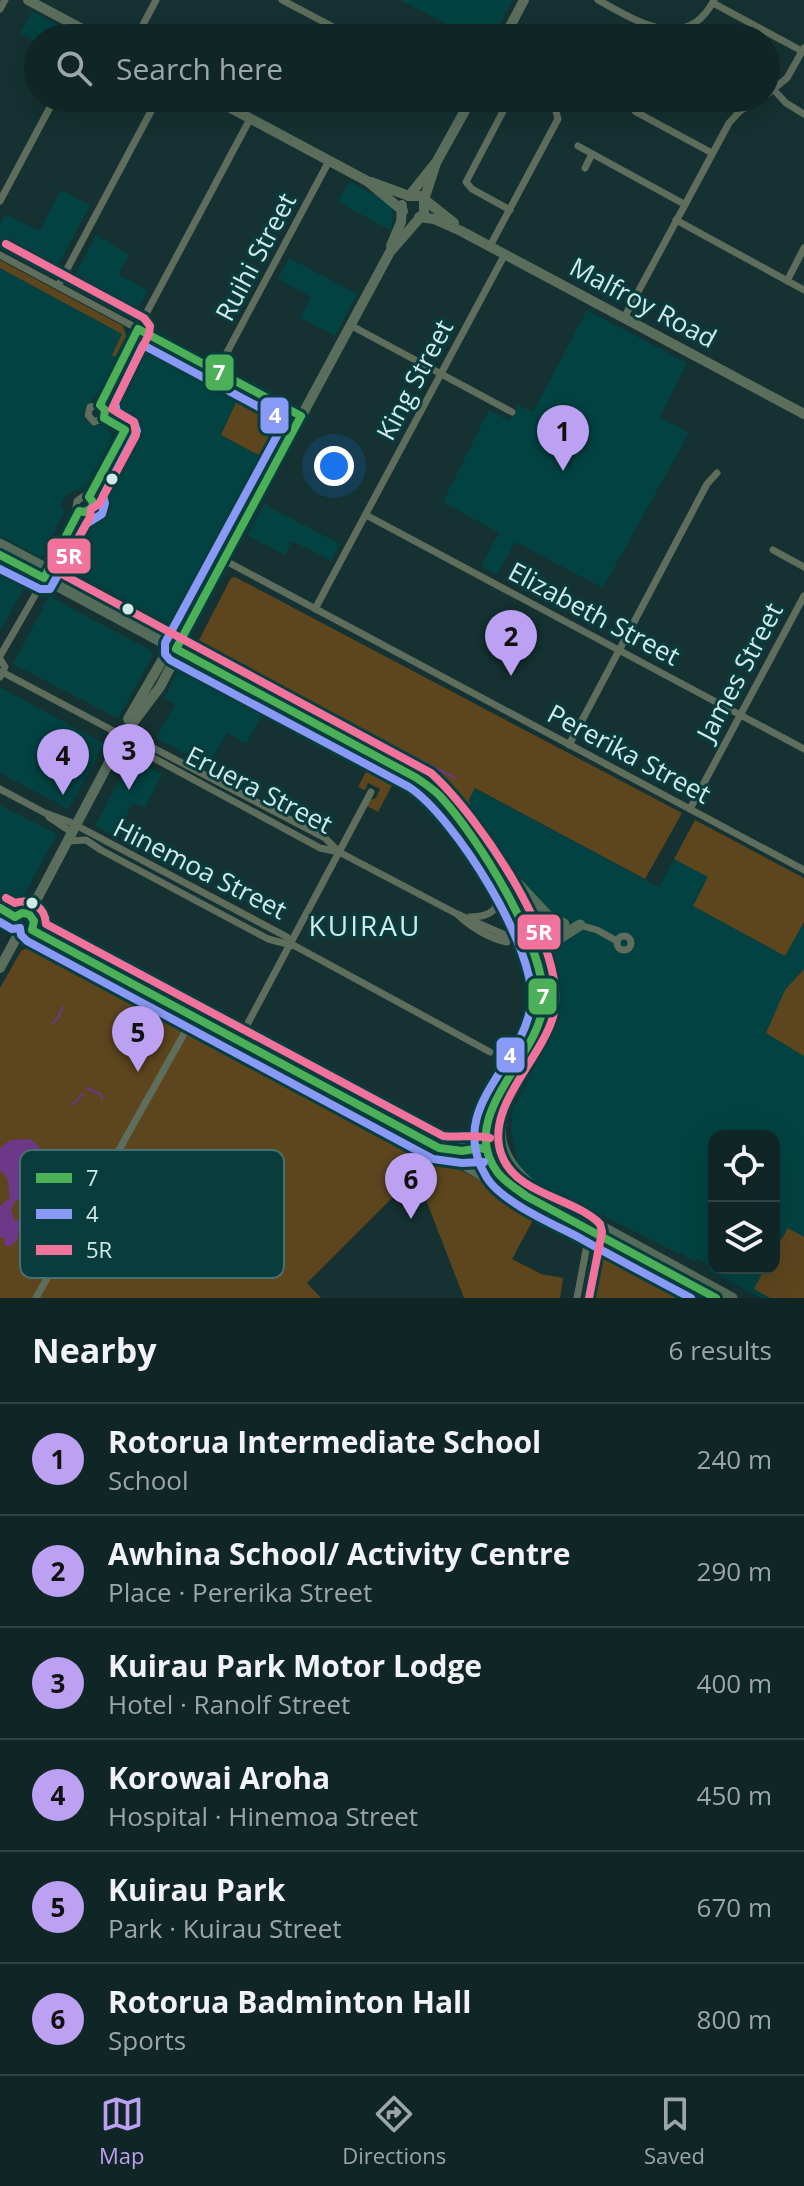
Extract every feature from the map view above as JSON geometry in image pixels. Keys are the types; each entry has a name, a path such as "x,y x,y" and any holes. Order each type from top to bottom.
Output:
{"main road":[{"path":"28,0 71,24"},
{"path":"511,24 524,0"},
{"path":"237,112 367,181 410,217 419,217"},
{"path":"123,736 160,687 178,645 390,252 425,210 424,201 437,161 463,112"},
{"path":"390,252 403,211 403,201 437,161"},
{"path":"367,181 377,182 409,196 417,195 424,201"},
{"name":"Malfroy Road","path":"424,201 461,231"},
{"name":"Malfroy Road","path":"419,217 434,219 461,231 804,414"},
{"path":"0,544 46,574 430,779 456,805 523,903 543,986 541,1015 488,1116 467,1139 443,1151"},
{"path":"0,555 46,574"},
{"path":"29,914 117,748 129,718 164,657 178,645"},
{"path":"244,680 433,789 458,818 545,958 553,984 549,1020 496,1122 487,1150"},
{"path":"502,869 547,915 564,924"},
{"path":"0,908 15,917"},
{"path":"22,913 29,914 34,921 32,930 26,934 19,933 13,927 15,917 22,913"},
{"path":"545,958 550,944 580,925"},
{"path":"32,930 443,1151 496,1184 591,1225"},
{"path":"0,968 19,933"},
{"path":"504,1110 502,1132 508,1158 523,1179 541,1193"},
{"path":"488,1116 487,1150 499,1176 518,1191"},
{"path":"443,1151 487,1150 513,1177 716,1298"},
{"path":"705,1291 732,1298"}],"street":[{"path":"0,9 5,0"},
{"path":"143,24 156,0"},
{"path":"282,0 327,24"},
{"path":"598,0 642,24"},
{"path":"690,24 713,1 756,24"},
{"path":"780,37 803,49 787,78 780,84"},
{"path":"780,99 804,114"},
{"path":"0,201 48,112"},
{"path":"58,286 151,112"},
{"path":"503,112 466,182 472,189 510,210"},
{"path":"490,246 558,119 556,112"},
{"path":"636,112 712,153"},
{"path":"624,318 712,153 734,117 741,112"},
{"path":"100,405 250,119"},
{"path":"578,146 684,204"},
{"path":"585,168 592,154"},
{"name":"Ruihi Street","path":"217,371 329,161"},
{"path":"676,220 804,290"},
{"path":"787,281 804,248"},
{"name":"King Street","path":"315,609 505,254"},
{"path":"0,255 301,416"},
{"path":"350,325 512,412"},
{"path":"100,405 90,407 88,415 94,422 104,418"},
{"path":"100,405 105,410 104,418"},
{"path":"104,418 125,430 89,497 84,496 75,505 79,511 0,658 5,667 2,675 123,736"},
{"path":"569,745 707,484 717,473"},
{"name":"Elizabeth Street","path":"366,515 804,749"},
{"path":"773,550 804,567"},
{"name":"Pererika Street","path":"224,560 804,870"},
{"name":"James Street","path":"690,809 804,596"},
{"name":"Eruera Street","path":"132,727 142,742 325,838 339,852"},
{"name":"Eruera Street","path":"117,748 137,749 320,848 339,852 507,942 505,935 457,914"},
{"name":"Hinemoa Street","path":"0,789 45,813 101,850 268,939 283,945 290,944 490,1052"},
{"path":"239,1040 371,792"},
{"name":"Hinemoa Street","path":"73,833 287,937 290,944"},
{"path":"467,917 481,917 494,911 499,902 500,883"},
{"path":"530,932 564,924 580,925 617,941"},
{"path":"119,1150 194,1016"},
{"path":"577,1298 591,1225"},
{"path":"36,1298 47,1278"}],"shaded area":[{"path":"400,0 513,0 500,24 446,24"},
{"path":"32,11 56,24 25,24"},
{"path":"349,182 386,200 392,208 393,225 390,230 338,202"},
{"path":"61,190 90,205 54,273 0,244 0,224 6,214 39,231"},
{"path":"96,235 129,254 119,275 148,290 134,316 71,282"},
{"path":"289,258 357,294 335,336 300,318 311,297 278,279"},
{"path":"0,260 123,326 126,336 115,357 112,355 122,334 0,268"},
{"path":"0,262 127,331 126,340 99,390 82,414 90,424 105,426 113,436 85,487 66,495 61,505 65,512 52,536 53,543 40,558 0,536"},
{"path":"587,310 687,363 660,417 689,433 603,588 515,542 497,575 481,566 499,533 443,502 489,410 509,421 518,405 533,412"},
{"path":"149,340 276,410 280,433 266,459 221,435 237,400 138,346 141,341"},
{"path":"138,346 237,400 221,435 267,460 176,627 63,566 88,518 96,514 107,517 113,506 101,496 134,430 112,417 109,404"},
{"path":"264,504 340,544 331,561 292,541 285,555 247,535"},
{"path":"0,565 28,580 0,632"},
{"path":"235,577 682,813 645,879 475,788 469,800 471,807 451,786 429,771 198,642 231,578"},
{"path":"49,596 152,651 153,655 118,719 13,664"},
{"path":"184,667 265,710 246,744 227,733 208,766 156,738 175,704 164,698 179,669"},
{"path":"0,687 105,744 68,809 0,773"},
{"path":"131,758 162,774 145,808 133,802 116,837 95,826"},
{"path":"369,766 395,780 378,812 367,806 380,789 368,783 365,790 358,787"},
{"path":"474,788 659,887 674,859 709,877 693,906 785,956 804,922 804,1298 761,1298 716,1274 780,1274 780,1130 708,1130 708,1264 697,1259 694,1262 682,1253 530,1179 518,1165 511,1129 513,1110 555,1027 560,1007 559,986 551,956 558,943 547,910 515,872 469,800"},
{"path":"0,805 57,834 20,903 0,892"},
{"path":"695,820 804,878 804,922 785,956 693,906 708,877 674,859"},
{"path":"32,945 45,950 538,1211 512,1259 541,1274 563,1278 560,1298 464,1298 416,1174 307,1283 321,1298 0,1298 0,988 21,951"},
{"path":"804,969 804,1056 766,1033 785,990"},
{"path":"30,1139 41,1150 20,1150 20,1200 15,1201 11,1209 14,1220 20,1221 20,1228 17,1241 8,1247 4,1238 0,1237 0,1206 10,1198 8,1180 0,1171 0,1148 10,1140"},
{"path":"788,1228 804,1237 804,1298 770,1298 754,1289 762,1274 780,1274 780,1242"},
{"path":"599,1249 693,1298 584,1298 593,1251"}],"waterway":[{"path":"298,697 455,778"},
{"path":"52,1023 57,1020 63,1007"},
{"path":"87,1088 100,1094 102,1099"},
{"path":"72,1105 83,1094"},
{"path":"591,1298 598,1254"}],"transit line":[{"name":"5R","path":"6,244 144,318 150,326 149,334 112,409 134,422 136,435 99,504 91,509 90,517 60,573 431,773 473,820 517,886 549,957 555,990 553,1017 506,1103 498,1138 502,1156 509,1169 520,1179 589,1215 600,1224 602,1232 589,1298"},
{"name":"7","path":"0,555 44,578 79,511 92,508 93,502 89,497 125,430 104,418 105,410 100,405 138,329 301,416 176,649 415,777 436,792 455,813 508,894 535,955 542,982 543,1006 538,1026 502,1089 486,1131 487,1152 498,1173 526,1196 716,1298"},
{"name":"4","path":"0,569 40,589 50,589 86,524 102,514 103,496 137,431 134,422 117,412 115,403 143,345 285,421 165,643 165,654 170,660 409,787 448,826 469,854 508,920 530,981 531,1005 525,1028 490,1089 474,1130 476,1153 487,1178 504,1196 529,1212 691,1298"},
{"name":"5R","path":"6,898 15,903 36,905 43,913 46,924 443,1136 490,1138"},
{"name":"7","path":"0,908 15,917 22,913 29,914 34,921 32,930 439,1148 487,1150"},
{"name":"4","path":"0,922 12,929 20,928 21,935 27,941 433,1159 484,1162"}],"place":[{"name":"Rotorua Intermediate School","path":"563,471"},
{"name":"Awhina School/ Activity Centre","path":"511,676"},
{"name":"Kuirau Park Motor Lodge","path":"129,790"},
{"name":"Korowai Aroha","path":"63,795"},
{"name":"Kuirau Park","path":"138,1072"},
{"name":"Rotorua Badminton Hall","path":"411,1219"}],"district":[{"name":"KUIRAU","path":"365,926"}]}
